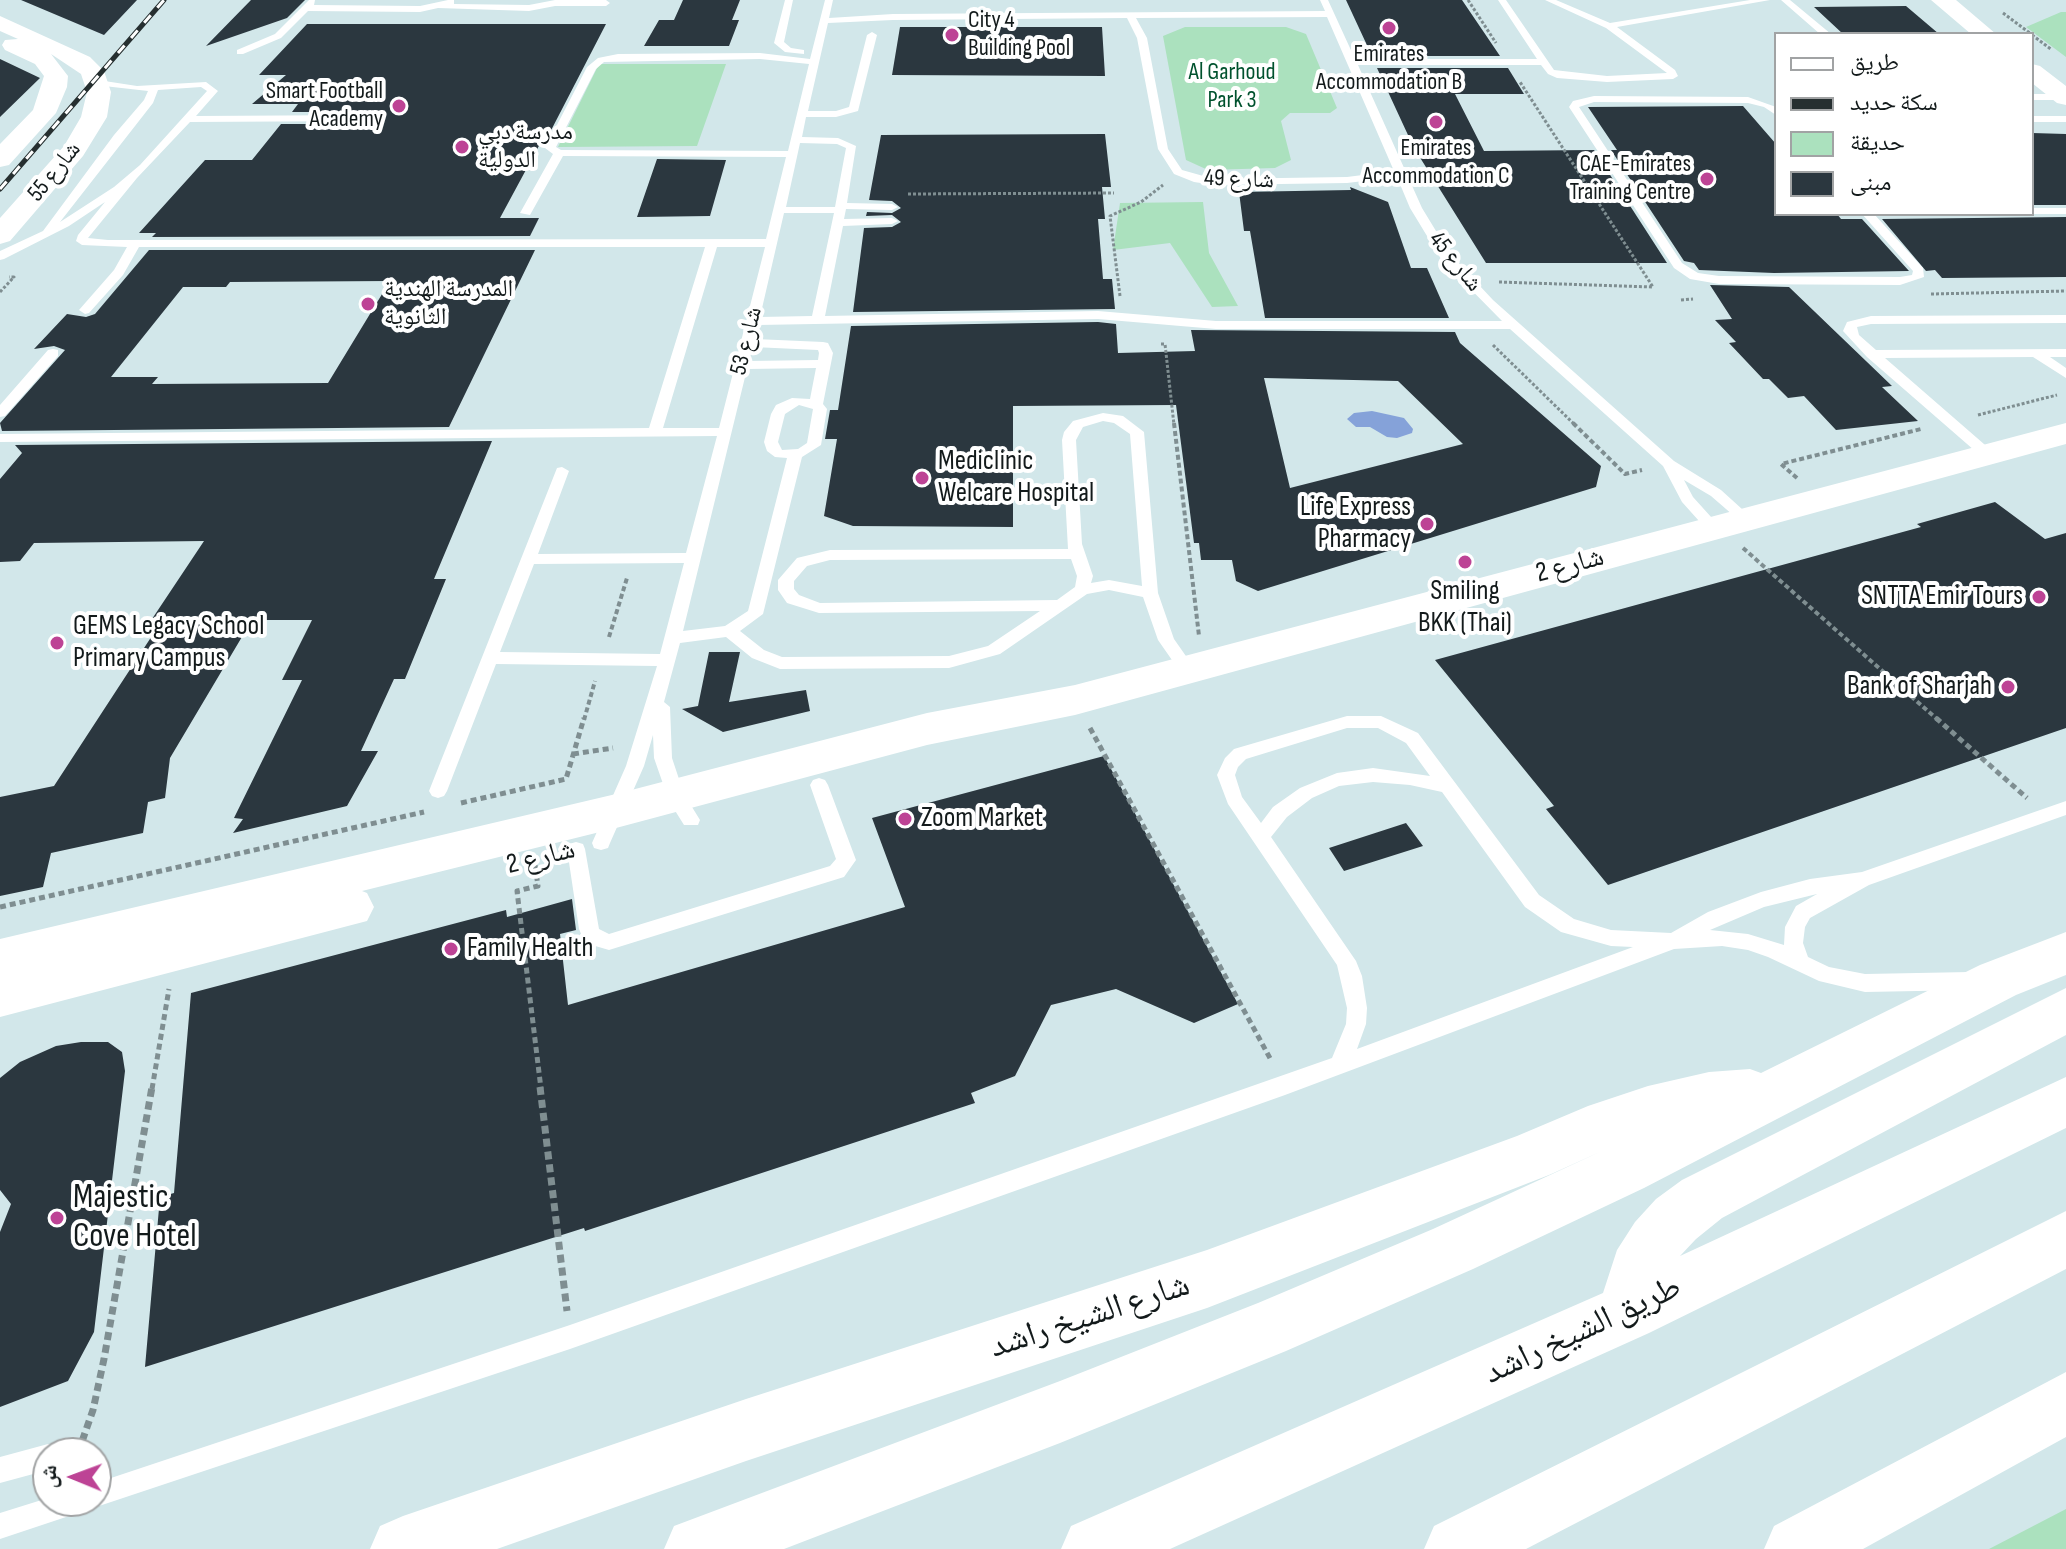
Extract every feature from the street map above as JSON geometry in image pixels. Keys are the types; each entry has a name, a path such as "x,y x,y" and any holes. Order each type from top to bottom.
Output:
{"main road":[{"path":"1942,0 1982,32"},
{"path":"0,23 68,53 92,71 98,93"},
{"name":"شارع 55","path":"0,39 43,59 56,76 44,113 2,158"},
{"path":"2034,73 2066,105"},
{"name":"شارع 55","path":"0,235 74,150 94,117 98,93"},
{"path":"2,158 36,160 74,150"},
{"name":"شارع 2","path":"683,808 939,726 1075,700 2066,433"},
{"name":"شارع 2","path":"0,960 564,830 819,785 942,751 1075,700"},
{"name":"شارع 2","path":"0,995 175,952 564,830"},
{"path":"697,1549 1045,1418 1265,1330 1453,1249 1624,1169 1998,980 2066,953"},
{"path":"1628,1312 1638,1271 1655,1242 1676,1219 1702,1199 2066,1010"},
{"name":"شارع الشيخ راشد","path":"403,1549 746,1430 1207,1279 1618,1121 1709,1096 1777,1091"},
{"name":"طريق الشيخ راشد","path":"1094,1549 1628,1312 2066,1101"},
{"path":"1457,1549 2066,1239"},
{"path":"1797,1549 2066,1403"}],"lane":[{"path":"240,52 278,36 314,0"},
{"path":"441,6 453,0"},
{"path":"789,0 779,43 788,50 815,58"},
{"name":"شارع 45","path":"1324,0 1428,232 1467,282 1514,325 1669,464 1716,493 1726,524"},
{"path":"1502,0 1551,72 1565,77 1673,76 1672,72 1609,26 1549,0"},
{"path":"1609,26 1766,0"},
{"path":"1785,0 1824,32"},
{"path":"306,8 529,8 560,3 606,3"},
{"path":"826,11 893,17 1331,16"},
{"name":"شارع 53","path":"564,830 643,744 753,321 826,11"},
{"path":"1130,16 1142,38"},
{"path":"1142,38 1148,27 1148,16"},
{"path":"803,114 836,114 854,109 872,35"},
{"name":"شارع 49","path":"1142,38 1163,149 1178,172 1214,182 1347,180 1401,173"},
{"path":"815,58 618,57 601,60 592,67 550,148 559,153 795,147 838,141 851,146 818,320"},
{"path":"1351,62 1543,62"},
{"path":"98,93 121,88 191,84 211,87 213,91 82,237 87,243 771,243"},
{"path":"44,235 149,101 154,87"},
{"path":"2034,97 2066,105"},
{"path":"1774,98 1760,102 1594,99 1577,103 1574,107 1678,265 1694,276 1719,280 1885,281 1918,277 1919,271 1870,216"},
{"path":"1760,102 1774,111"},
{"path":"2034,118 2066,105"},
{"path":"189,119 371,118"},
{"path":"526,213 559,153"},
{"path":"0,256 85,212 132,178"},
{"name":"شارع 49","path":"1347,180 1407,186"},
{"path":"779,210 840,209 893,213"},
{"path":"2034,211 2066,211"},
{"path":"655,432 712,243"},
{"path":"85,310 119,272 135,244"},
{"path":"753,321 1122,316 1216,325 1514,325"},
{"path":"1987,454 1854,338 1849,331 1851,325 1871,320 2066,319"},
{"path":"747,343 817,344 826,349 816,404 820,415 814,445 795,455 780,454 772,446 778,414 788,403 807,401 816,404"},
{"path":"0,413 53,353"},
{"path":"2036,353 2066,374"},
{"path":"1872,354 2066,353"},
{"path":"741,365 823,364"},
{"path":"1082,590 1085,576 1074,544 1071,432 1089,419 1118,419 1137,432 1139,440 1150,593 1166,640 1195,667"},
{"path":"0,438 725,432"},
{"path":"672,638 729,631 749,621 758,608 795,455"},
{"name":"شارع 45","path":"1669,464 1687,499 1726,524"},
{"path":"438,791 562,471"},
{"path":"1059,605 819,608 793,599 786,590 786,580 802,562 830,555 1078,554"},
{"path":"528,559 692,558"},
{"path":"729,631 758,654 780,663 949,662 994,650 1082,590 1109,585 1150,593"},
{"path":"489,658 667,660"},
{"name":"شارع 53","path":"662,680 663,758 683,808"},
{"path":"1340,1065 1356,1024 1356,992 1352,976 1346,961 1228,787 1226,775 1231,763 1240,754 1347,722 1381,722 1412,738 1519,886 1548,915 1589,934 1673,941 1722,938 1748,942 1826,975 1865,983 1998,980"},
{"path":"1260,837 1280,812 1293,802 1337,780 1373,775 1410,778 1448,787"},
{"path":"564,830 592,937 609,942 837,872 846,860 819,785"},
{"path":"1800,962 1793,943 1795,927 1803,912 1862,880 2066,808"},
{"path":"112,1491 570,1337 1285,1085 1673,941 1715,918 1761,900 1810,887 1862,880"},
{"path":"0,1470 32,1461"},
{"path":"0,1526 32,1516"}],"path":[{"path":"1467,282 1653,287 1468,0"},
{"path":"1997,8 2028,32"},
{"path":"1178,172 1141,202 1110,216 1125,342 1165,344 1195,667"},
{"path":"840,209 1114,193"},
{"path":"0,276 14,277 0,292"},
{"path":"1726,524 2046,815"},
{"path":"570,1337 517,891 538,886 564,830 566,779 633,558"},
{"path":"1075,700 1285,1085"},
{"path":"448,806 564,830"},
{"path":"0,907 433,810"},
{"path":"84,1437 104,1359 175,952"}],"green space":[{"path":"2066,12 2066,57 2034,32 2026,27"},
{"name":"Al Garhoud Park 3","path":"1185,27 1286,27 1306,34 1337,108 1330,113 1290,113 1281,121 1291,160 1275,168 1208,170 1186,160 1163,36"},
{"path":"599,64 726,64 697,146 558,147"},
{"path":"1203,202 1209,253 1238,306 1212,307 1170,243 1113,250 1120,203"},
{"path":"2066,1509 2066,1549 1989,1549"}],"water":[{"path":"1372,411 1404,418 1413,429 1412,433 1397,438 1387,437 1370,427 1356,427 1347,419 1354,413"}],"building":[{"path":"21,0 137,0 104,35"},
{"path":"251,0 305,0 287,18 206,46"},
{"path":"683,0 740,0 732,20 739,20 729,46 644,46 659,20 674,20"},
{"name":"Emirates Accommodation B","path":"1346,0 1462,0 1500,56 1372,56"},
{"path":"1906,6 1937,32 1841,32 1814,7"},
{"path":"307,24 606,24 545,142 541,142 500,218 539,218 530,236 152,237 156,233 139,233 205,160 252,160 281,124 371,124 379,119 371,112 292,112 298,104 252,104 286,75 259,75"},
{"path":"900,27 1102,27 1105,76 892,75"},
{"path":"0,59 40,78 0,117"},
{"path":"1377,68 1508,68 1524,94 1455,94 1484,151 1594,150 1667,263 1486,263 1414,148"},
{"name":"CAE-Emirates Training Centre","path":"1743,106 1774,142 1774,216 1862,219 1909,271 1774,273 1699,270 1694,263 1684,261 1611,150 1617,150 1588,107"},
{"path":"2034,133 2066,134 2066,205 2034,205"},
{"path":"1105,134 1111,187 1102,187 1105,219 1098,219 1103,279 1112,279 1115,309 853,312 864,228 892,227 901,222 892,215 866,216 867,212 892,213 901,208 892,201 869,200 881,135"},
{"path":"657,159 726,160 710,216 637,217"},
{"path":"1350,187 1388,202 1411,268 1427,268 1449,318 1265,318 1250,231 1244,231 1239,192 1351,190"},
{"path":"2066,217 2066,277 1942,278 1935,270 1926,271 1882,219"},
{"path":"149,250 535,250 449,427 2,431 0,423 65,350 54,346 34,349 67,314 86,317 95,314","holes":["390,281 328,383 152,384 158,377 111,377 183,287 226,287 230,282"]},
{"path":"1710,285 1789,287 1892,386 1882,387 1918,421 1836,430 1804,396 1788,398 1769,379 1763,379 1729,343 1736,342 1715,320 1732,319"},
{"path":"1098,322 1116,324 1118,353 1195,351 1191,330 1455,332 1460,343 1601,466 1596,487 1258,591 1236,581 1232,560 1201,560 1199,543 1194,543 1176,405 1013,406 1013,527 853,526 824,516 837,439 825,439 830,410 838,410 851,326","holes":["1264,378 1398,381 1463,444 1290,488"]},
{"path":"492,441 434,579 446,579 405,679 394,679 361,751 378,751 347,806 233,833 243,819 234,818 302,680 282,680 312,620 252,620 170,758 165,798 148,802 143,833 51,853 43,887 0,896 0,797 54,786 161,622 150,622 204,541 34,543 20,561 0,562 0,479 22,453 15,445"},
{"path":"1995,502 2045,539 2066,533 2066,728 1608,885 1546,809 1554,806 1435,660 1921,527 1917,524"},
{"path":"709,652 740,652 729,702 806,690 810,711 723,732 682,709 698,706"},
{"path":"1104,756 1238,1004 1194,1023 1116,989 1051,1005 1015,1076 971,1093 975,1103 585,1231 584,1228 145,1367 160,1197 174,1193 191,993 506,910 507,917 572,899 576,930 560,934 568,1005 905,907 872,818"},
{"path":"1406,823 1423,846 1344,871 1329,848"},
{"name":"Majestic Cove Hotel","path":"108,1042 122,1052 125,1071 94,1332 68,1381 0,1407 0,1232 11,1204 0,1190 0,1078 20,1062 56,1046"}],"railway":[{"path":"0,189 164,0"}],"place":[{"name":"Emirates Accommodation B","path":"1389,28"},
{"name":"City 4 Building Pool","path":"952,35"},
{"name":"Smart Football Academy","path":"399,106"},
{"name":"Emirates Accommodation C","path":"1436,122"},
{"name":"مدرسة دبي الدولية","path":"462,147"},
{"name":"CAE-Emirates Training Centre","path":"1707,179"},
{"name":"المدرسة الهندية الثانوية","path":"368,304"},
{"name":"Mediclinic Welcare Hospital","path":"922,478"},
{"name":"Life Express Pharmacy","path":"1427,524"},
{"name":"Smiling BKK (Thai)","path":"1465,562"},
{"name":"SNTTA Emir Tours","path":"2039,597"},
{"name":"GEMS Legacy School Primary Campus","path":"57,643"},
{"name":"Bank of Sharjah","path":"2008,687"},
{"name":"Zoom Market","path":"905,819"},
{"name":"Family Health","path":"451,949"},
{"name":"Majestic Cove Hotel","path":"57,1218"}]}
